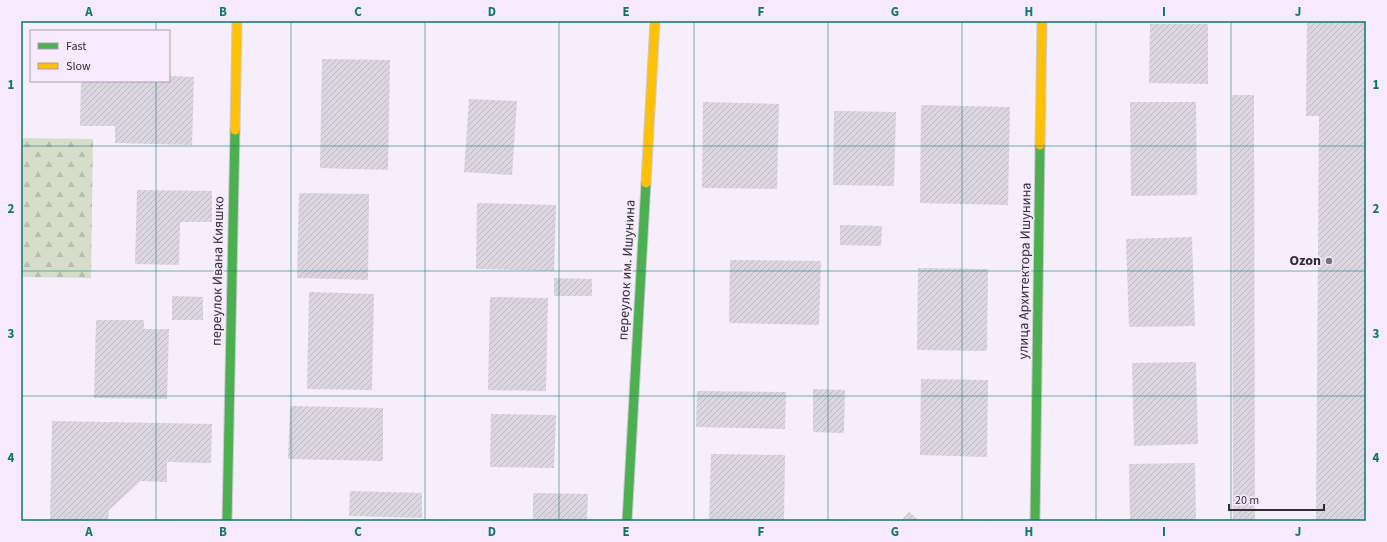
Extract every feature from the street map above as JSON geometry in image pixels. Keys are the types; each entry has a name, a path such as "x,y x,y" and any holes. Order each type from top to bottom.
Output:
{"street":[{"name":"переулок Ивана Кияшко","path":"227,521 237,21"},
{"name":"переулок им. Ишунина","path":"627,521 655,21"},
{"name":"улица Архитектора Ишунина","path":"1035,521 1042,21"}],"green space":[{"path":"21,138 93,139 91,278 21,277"}],"building":[{"path":"1307,21 1366,21 1366,521 1316,521 1319,116 1306,116"},
{"path":"1150,24 1208,24 1208,84 1149,83"},
{"path":"322,59 390,60 388,170 320,168"},
{"path":"170,76 194,77 192,145 115,143 115,126 80,126 81,82 170,82"},
{"path":"1232,95 1254,95 1255,521 1233,521"},
{"path":"469,99 517,101 512,175 464,172"},
{"path":"703,102 779,104 777,189 702,188"},
{"path":"1130,102 1196,102 1197,195 1131,196"},
{"path":"921,105 1010,107 1008,205 920,203"},
{"path":"834,111 896,112 894,186 833,185"},
{"path":"137,190 212,191 212,222 180,222 179,265 135,264"},
{"path":"299,193 369,194 368,280 297,278"},
{"path":"477,203 556,205 554,271 476,269"},
{"path":"840,225 882,226 881,246 840,245"},
{"path":"1192,237 1195,326 1129,327 1126,239"},
{"path":"730,260 821,261 819,325 729,323"},
{"path":"918,268 988,269 987,351 917,350"},
{"path":"554,278 592,279 592,296 554,296"},
{"path":"309,292 374,294 372,390 307,389"},
{"path":"172,296 203,297 203,320 172,320"},
{"path":"490,297 548,298 546,391 488,390"},
{"path":"96,320 144,320 144,329 169,329 167,399 94,398"},
{"path":"1196,362 1198,444 1134,446 1132,363"},
{"path":"921,379 988,380 987,457 920,455"},
{"path":"813,389 845,390 844,433 813,432"},
{"path":"697,391 786,392 785,429 696,427"},
{"path":"290,406 383,408 383,461 288,459"},
{"path":"491,414 556,415 554,468 490,467"},
{"path":"52,421 212,424 211,463 167,462 167,482 141,481 109,510 108,521 50,521"},
{"path":"711,454 785,455 784,521 709,520"},
{"path":"1195,463 1196,521 1130,521 1129,464"},
{"path":"350,491 422,493 422,518 349,516"},
{"path":"533,493 588,494 587,521 533,521"},
{"path":"909,512 920,521 901,521"}],"traffic: fast":[{"path":"227,521 235,130"},
{"path":"1035,521 1040,145"},
{"path":"627,521 646,183"}],"traffic: slow":[{"path":"235,130 237,21"},
{"path":"646,183 655,21"},
{"path":"1040,145 1042,21"}],"place":[{"name":"Ozon","path":"1329,261"}]}
